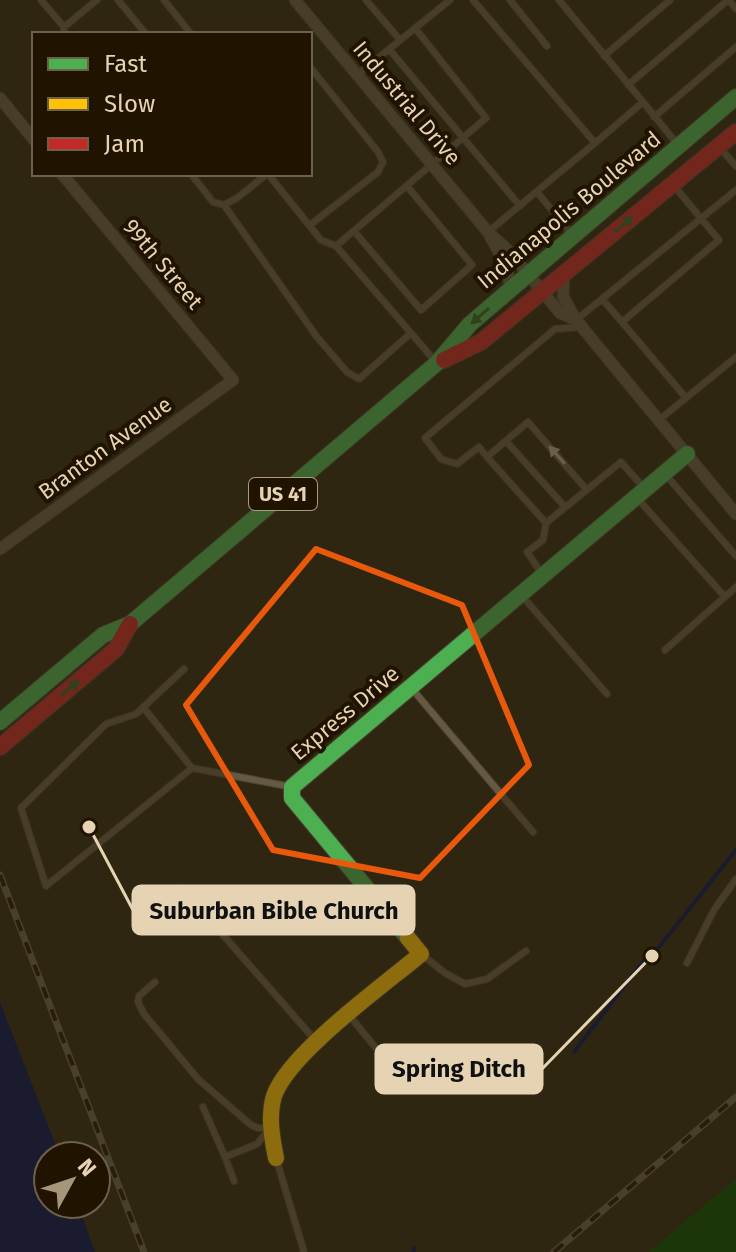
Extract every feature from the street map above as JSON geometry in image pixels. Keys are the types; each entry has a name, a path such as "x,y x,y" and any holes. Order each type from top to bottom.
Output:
{"main road":[{"name":"Indianapolis Boulevard","path":"0,722 103,635 130,624 437,363 470,324 736,97"},
{"name":"Indianapolis Boulevard","path":"437,363 481,342 736,132"},
{"name":"Express Drive","path":"421,954 292,798 292,787 687,454"},
{"name":"Indianapolis Boulevard","path":"5,743 116,649 130,624"},
{"path":"276,1158 270,1128 272,1098 283,1075 421,954"}],"street":[{"name":"Industrial Drive","path":"295,0 488,232 529,274 560,313 578,324"},
{"path":"0,98 32,138"},
{"name":"99th Street","path":"64,176 233,380"},
{"name":"Industrial Drive","path":"488,232 507,267 510,289"},
{"name":"Industrial Drive","path":"564,274 563,296 578,324 736,514"},
{"name":"Branton Avenue","path":"0,549 233,380"}],"lane":[{"path":"41,0 64,30 97,0"},
{"path":"118,0 144,32"},
{"path":"164,0 189,32"},
{"path":"366,0 400,40"},
{"path":"357,75 450,0"},
{"path":"473,0 595,143"},
{"path":"510,0 547,46"},
{"path":"559,0 679,146"},
{"path":"604,56 670,0"},
{"path":"628,85 728,0 736,9"},
{"path":"336,246 486,118 415,28"},
{"path":"654,117 736,47"},
{"path":"389,49 520,206"},
{"path":"310,225 378,172 383,162 312,70"},
{"path":"488,232 643,102"},
{"path":"718,146 736,166"},
{"path":"193,176 213,202 224,205 317,337 347,372 359,379 411,333"},
{"path":"224,205 265,176"},
{"path":"270,176 321,240 336,246 437,363"},
{"path":"622,322 719,240 673,184"},
{"path":"354,231 421,310 472,265 407,186"},
{"path":"546,523 479,447 457,464 441,459 425,438 555,329 578,324 602,299 736,190"},
{"path":"537,192 573,236"},
{"path":"602,299 686,398"},
{"path":"659,420 736,357"},
{"path":"487,457 528,422 586,489"},
{"path":"506,441 565,507"},
{"path":"543,575 527,552 543,540 546,523 621,462 641,493 725,597"},
{"path":"664,473 736,556"},
{"path":"665,650 736,587"},
{"path":"520,594 607,694"},
{"path":"184,669 136,714 106,724 21,808 46,886 192,768"},
{"path":"410,687 533,832"},
{"path":"143,707 192,768 292,787"},
{"path":"687,963 714,910 736,879"},
{"path":"182,888 317,1043"},
{"path":"421,954 465,984 487,979 526,951"},
{"path":"155,982 139,996 138,1002 144,1014 198,1079 251,1125 270,1128"},
{"path":"349,1015 410,1090"},
{"path":"203,1107 234,1181"},
{"path":"225,1157 257,1144 270,1128"},
{"path":"276,1158 304,1252"}],"highlighted area":[{"path":"316,549 462,605 529,765 420,878 273,850 186,705"}],"green space":[{"path":"736,1179 736,1252 649,1252"}],"shaded area":[{"path":"0,1002 54,1140 32,1140 32,1220 84,1220 95,1252 0,1252"}],"waterway":[{"path":"574,1052 645,959 652,956 736,850"},
{"path":"413,1252 415,1248"}],"railway":[{"path":"0,875 144,1252"},
{"path":"554,1252 736,1097"}],"traffic: fast":[{"path":"0,722 103,635 130,624 437,363 470,324 736,97"},
{"path":"408,938 292,798 292,787 687,454"}],"traffic: slow":[{"path":"276,1158 271,1111 274,1096 283,1079 298,1060 339,1021 421,954 408,938"}],"traffic: jam":[{"path":"444,360 481,342 736,132"},
{"path":"0,747 116,649 130,624"}],"place":[{"name":"Suburban Bible Church","path":"89,827"},
{"name":"Spring Ditch","path":"652,956"}]}
